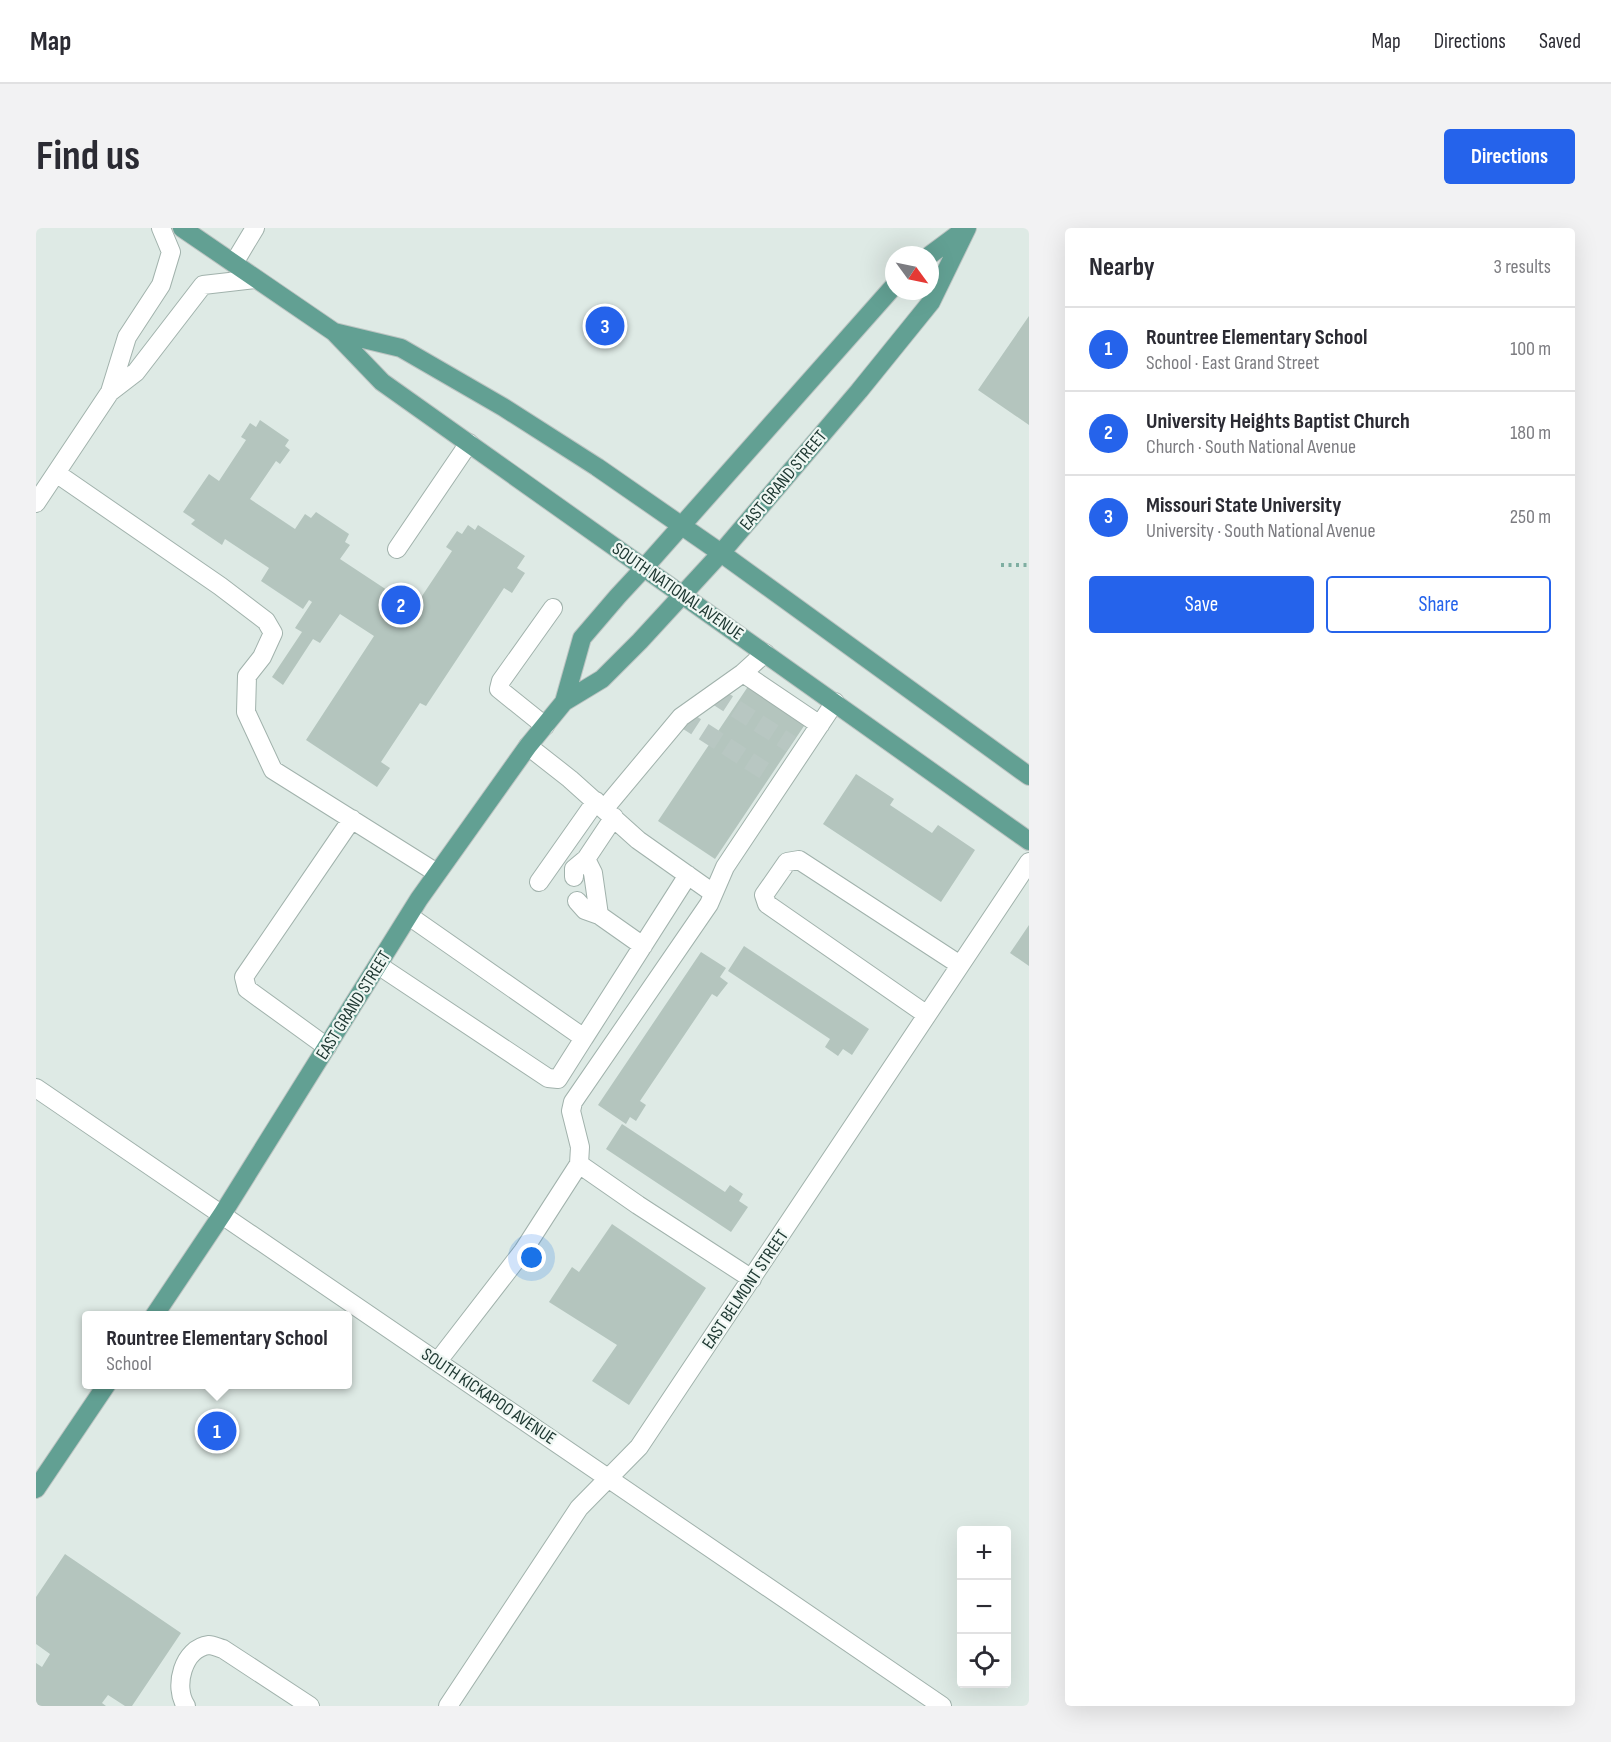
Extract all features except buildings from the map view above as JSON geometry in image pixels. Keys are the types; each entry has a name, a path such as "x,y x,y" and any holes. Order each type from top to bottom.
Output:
{"main road":[{"name":"SOUTH NATIONAL AVENUE","path":"182,228 334,332 382,382 1029,841"},
{"name":"EAST GRAND STREET","path":"939,248 967,228"},
{"name":"EAST GRAND STREET","path":"157,1311 223,1213 437,873 528,746 564,702 602,679 721,553 859,391 931,302 967,228"},
{"name":"EAST GRAND STREET","path":"564,702 582,638 885,296"},
{"name":"SOUTH NATIONAL AVENUE","path":"334,332 401,348 503,407 597,467 721,553 1029,776"},
{"path":"36,1490 104,1389"}],"street":[{"path":"36,502 110,392 128,336 161,285 171,252 161,228"},
{"path":"234,263 255,228"},
{"path":"110,392 136,372 203,285 256,279"},
{"path":"397,549 468,443"},
{"path":"56,473 220,586 266,621 273,633 262,657 247,676 246,712 273,770 437,873"},
{"path":"544,726 499,689 501,681 554,608"},
{"path":"539,882 605,809 681,717 743,673 765,652"},
{"path":"743,673 820,725"},
{"path":"438,1361 524,1251 579,1164 580,1147 571,1112 573,1102 709,904 725,867 796,748 820,725 835,702"},
{"path":"528,746 605,809 638,840 713,893"},
{"path":"573,877 574,869 586,859 605,809"},
{"path":"327,1047 247,988 244,977 352,819"},
{"path":"586,859 593,873 599,915"},
{"path":"927,1015 767,904 764,895 787,862 799,860 960,965"},
{"name":"EAST BELMONT STREET","path":"448,1706 579,1509 639,1447 1029,862"},
{"path":"378,965 548,1078 558,1079 688,875"},
{"path":"577,901 585,910 599,915 643,946"},
{"path":"409,916 584,1038"},
{"name":"SOUTH KICKAPOO AVENUE","path":"36,1088 223,1213 942,1706"},
{"path":"579,1164 752,1279"},
{"path":"186,1706 181,1698 180,1679 184,1665 195,1652 209,1646 223,1648 310,1706"}],"path":[{"path":"1001,565 1029,565"}],"tunnel":[{"path":"713,694 791,744"},
{"path":"681,717 771,775"}],"place":[{"name":"Missouri State University","path":"605,326"},
{"name":"University Heights Baptist Church","path":"401,605"},
{"name":"Rountree Elementary School","path":"217,1431"}]}
